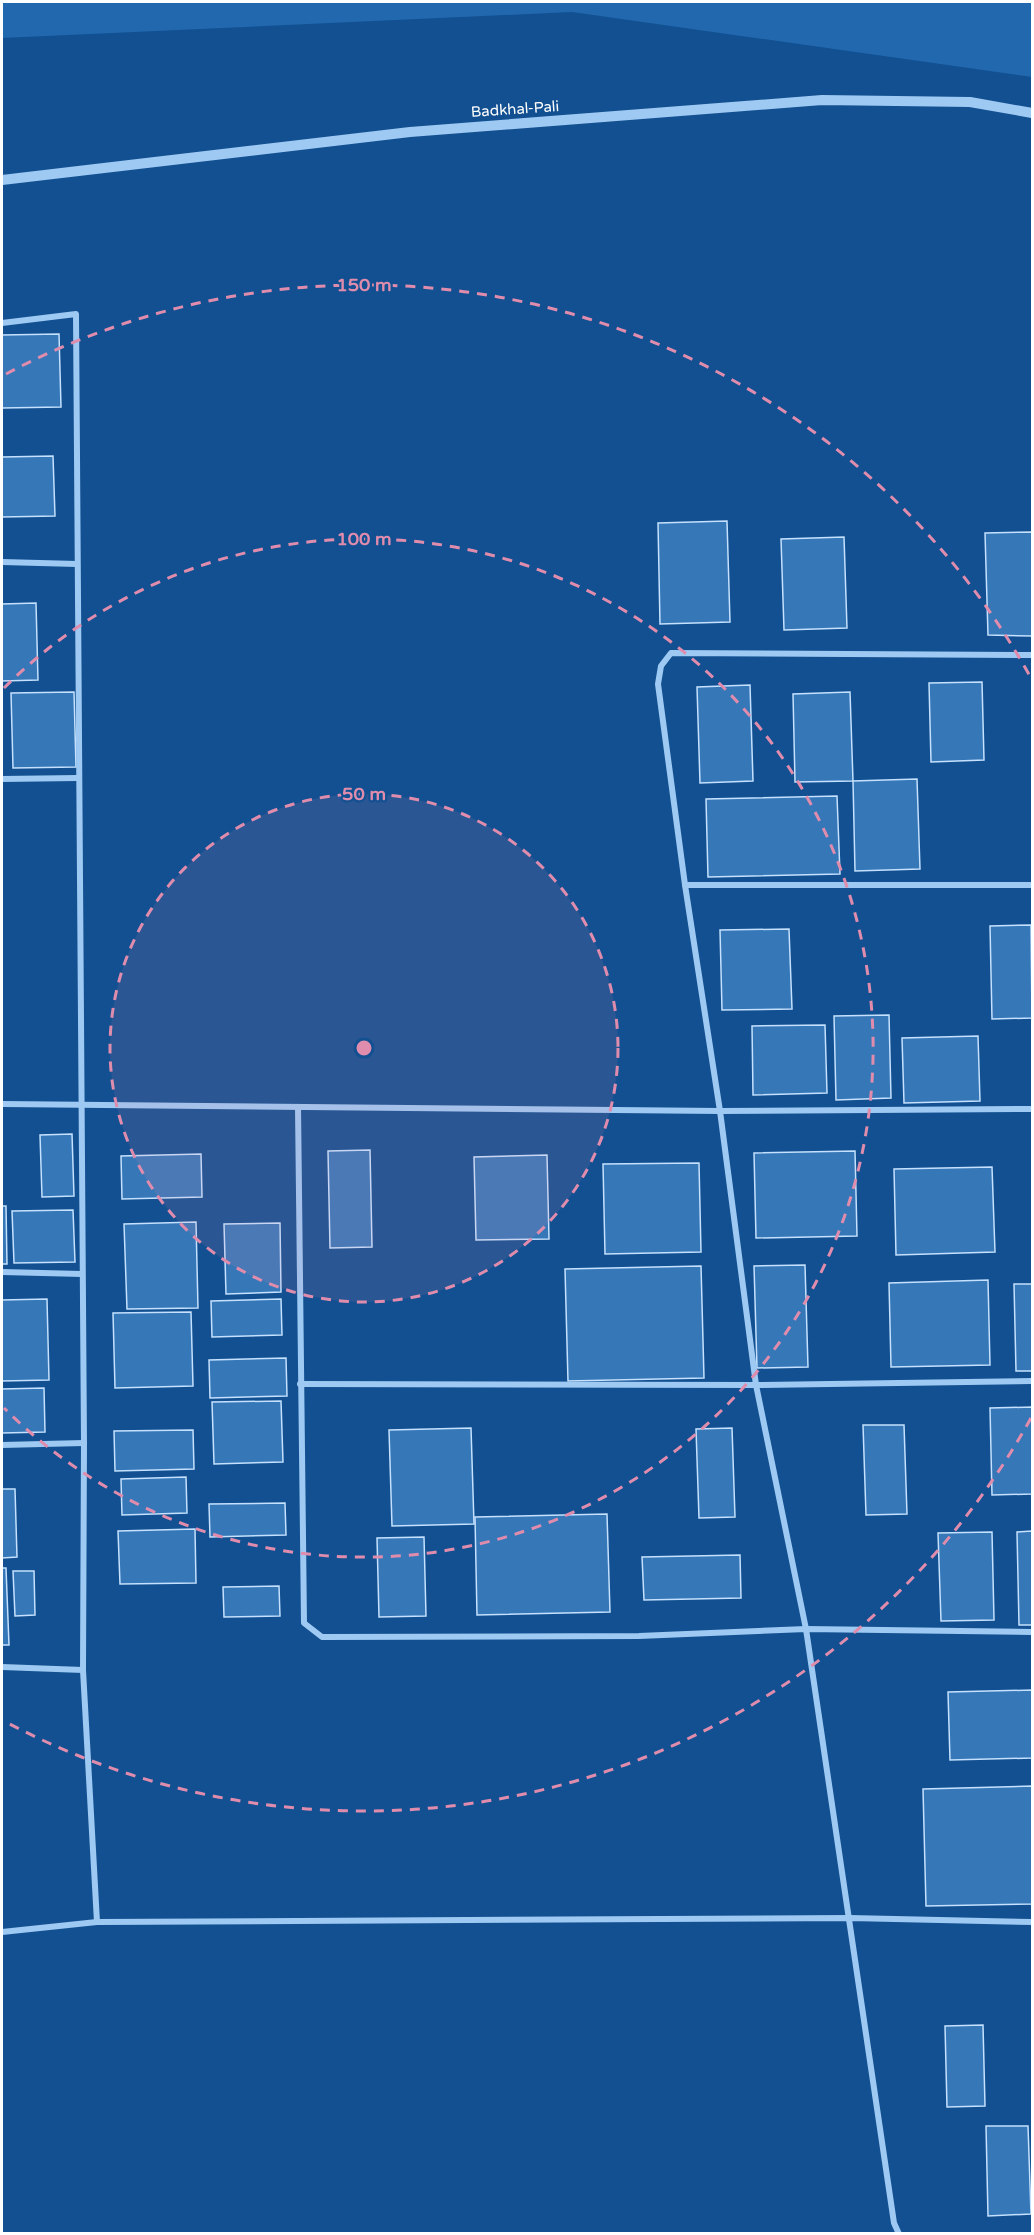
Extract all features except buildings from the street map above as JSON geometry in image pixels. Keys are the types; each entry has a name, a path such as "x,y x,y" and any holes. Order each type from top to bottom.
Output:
{"street":[{"name":"Badkhal-Pali","path":"2,180 410,132 822,100 970,102 1032,113"},
{"path":"2,323 76,314 84,1443 83,1670 97,1922"},
{"path":"2,562 77,564"},
{"path":"899,2234 894,2223 806,1629 756,1385 720,1111 685,885 658,684 661,666 671,653 1032,655"},
{"path":"2,779 78,778"},
{"path":"685,885 1032,885"},
{"path":"2,1104 720,1111 1032,1109"},
{"path":"298,1107 304,1623 322,1637 639,1636 806,1629 1032,1632"},
{"path":"2,1272 82,1274"},
{"path":"300,1384 756,1385 1032,1381"},
{"path":"2,1445 84,1443"},
{"path":"2,1667 83,1670"},
{"path":"2,1932 97,1922 850,1918 1032,1922"}],"shaded area":[{"path":"2,2 1032,2 1032,77 572,12 2,38"}]}
